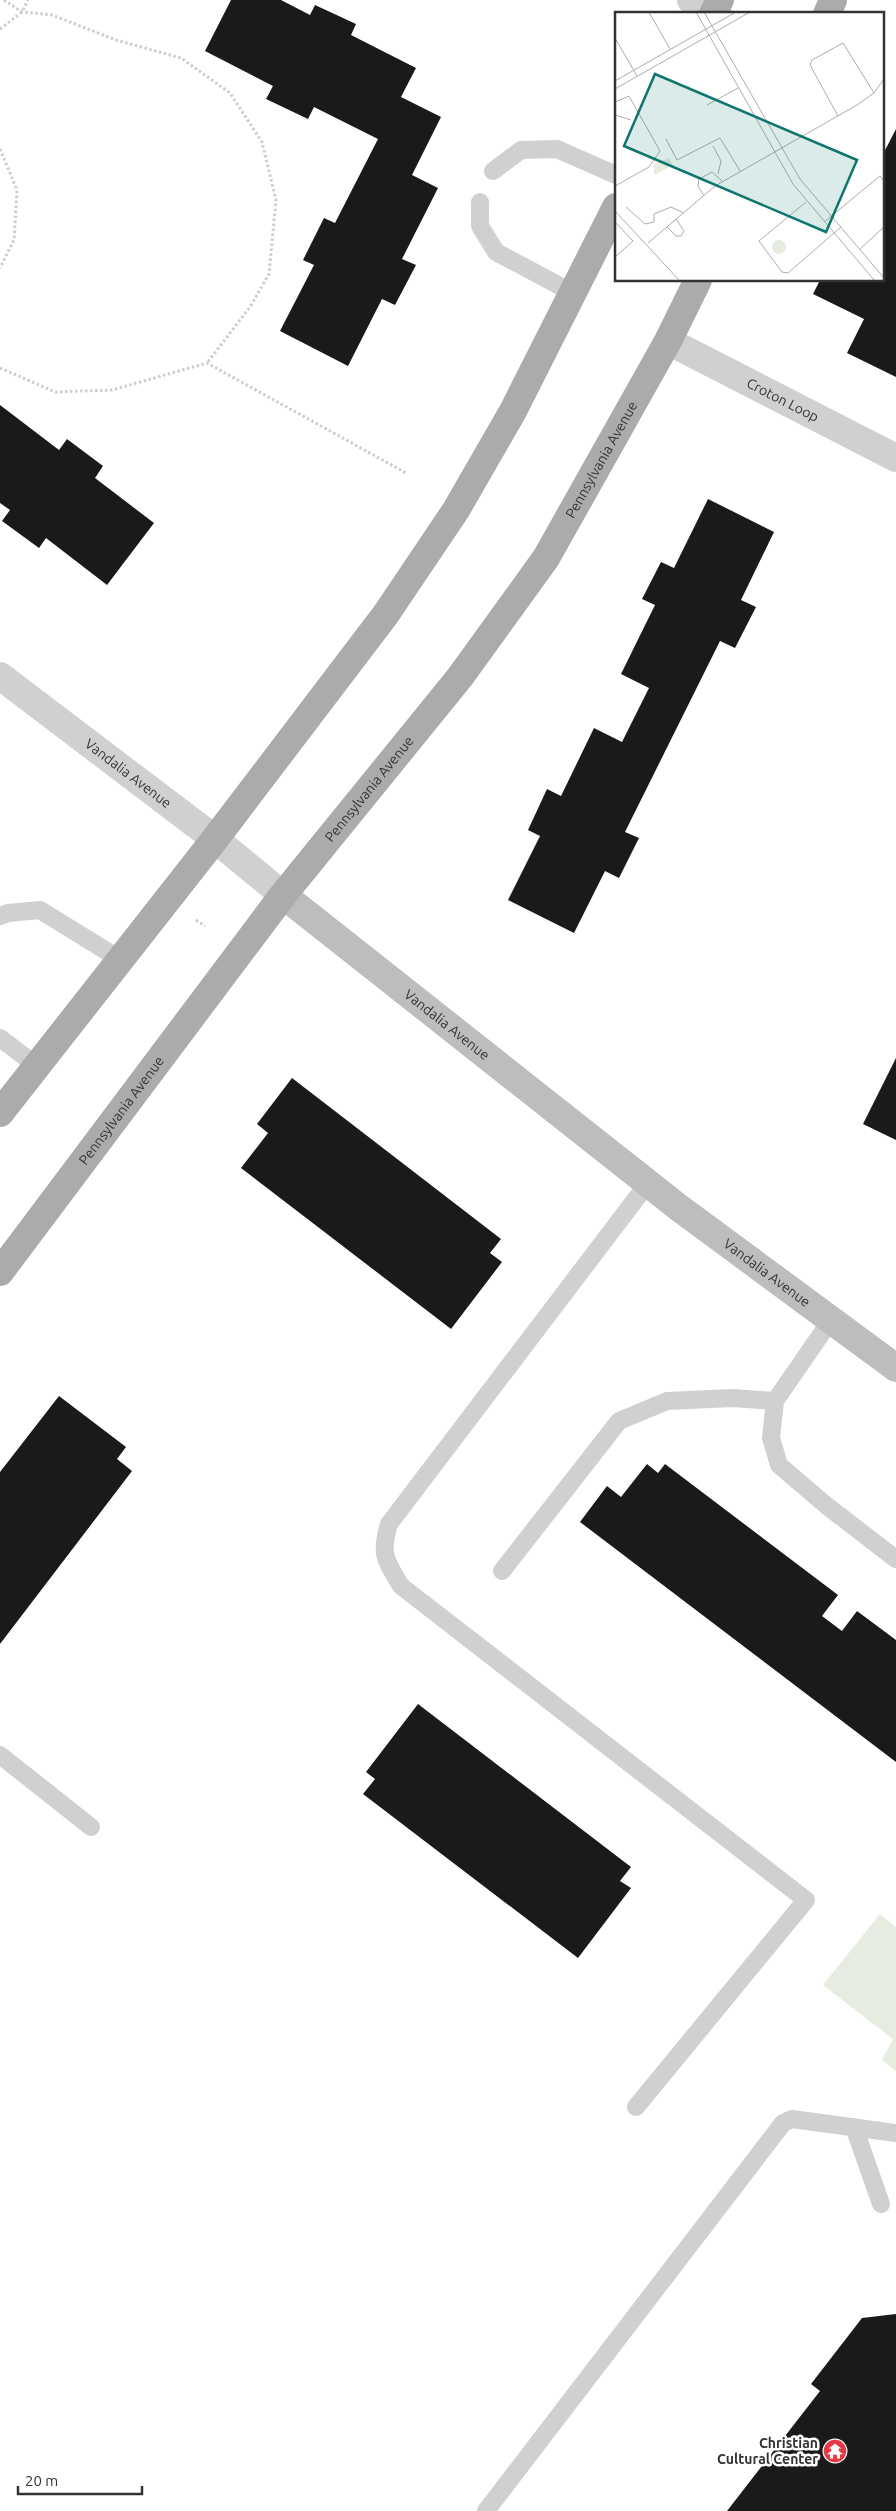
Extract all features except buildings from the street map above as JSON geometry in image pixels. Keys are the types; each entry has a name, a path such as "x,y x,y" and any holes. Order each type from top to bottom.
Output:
{"main road":[{"path":"828,12 833,0"},
{"path":"0,1113 216,839 386,614 456,510 513,411 615,209"},
{"name":"Pennsylvania Avenue","path":"0,1272 283,895 460,678 546,558 668,341 698,281"}],"street":[{"name":"Croton Loop","path":"668,341 896,458"},
{"name":"Vandalia Avenue","path":"0,676 216,839 283,895 648,1183 896,1368"}],"lane":[{"path":"493,171 521,150 557,149 615,175"},
{"path":"480,202 480,226 496,252 573,293"},
{"path":"0,916 8,913 40,910 121,960"},
{"path":"0,1038 37,1066"},
{"path":"636,2107 806,1900 402,1586 388,1564 383,1545 389,1524 648,1183"},
{"path":"831,1320 775,1401 771,1438 779,1465 827,1506 896,1559"},
{"path":"502,1571 619,1421 667,1401 733,1398 775,1401"},
{"path":"0,1755 91,1826"},
{"path":"486,2511 783,2123 792,2118 896,2133"},
{"path":"854,2127 880,2204"}],"path":[{"path":"0,368 55,392 112,390 207,363 250,307 269,274 276,200 262,142 230,93 181,58 116,40 52,15 22,12 4,0"},
{"path":"0,29 22,12 28,0"},
{"path":"0,149 17,190 14,240 0,268"},
{"path":"207,363 406,473"}],"shaded area":[{"path":"880,1914 896,1927 896,2071 882,2060 893,2039 823,1985"}],"place":[{"name":"Christian Cultural Center","path":"835,2451"}]}
